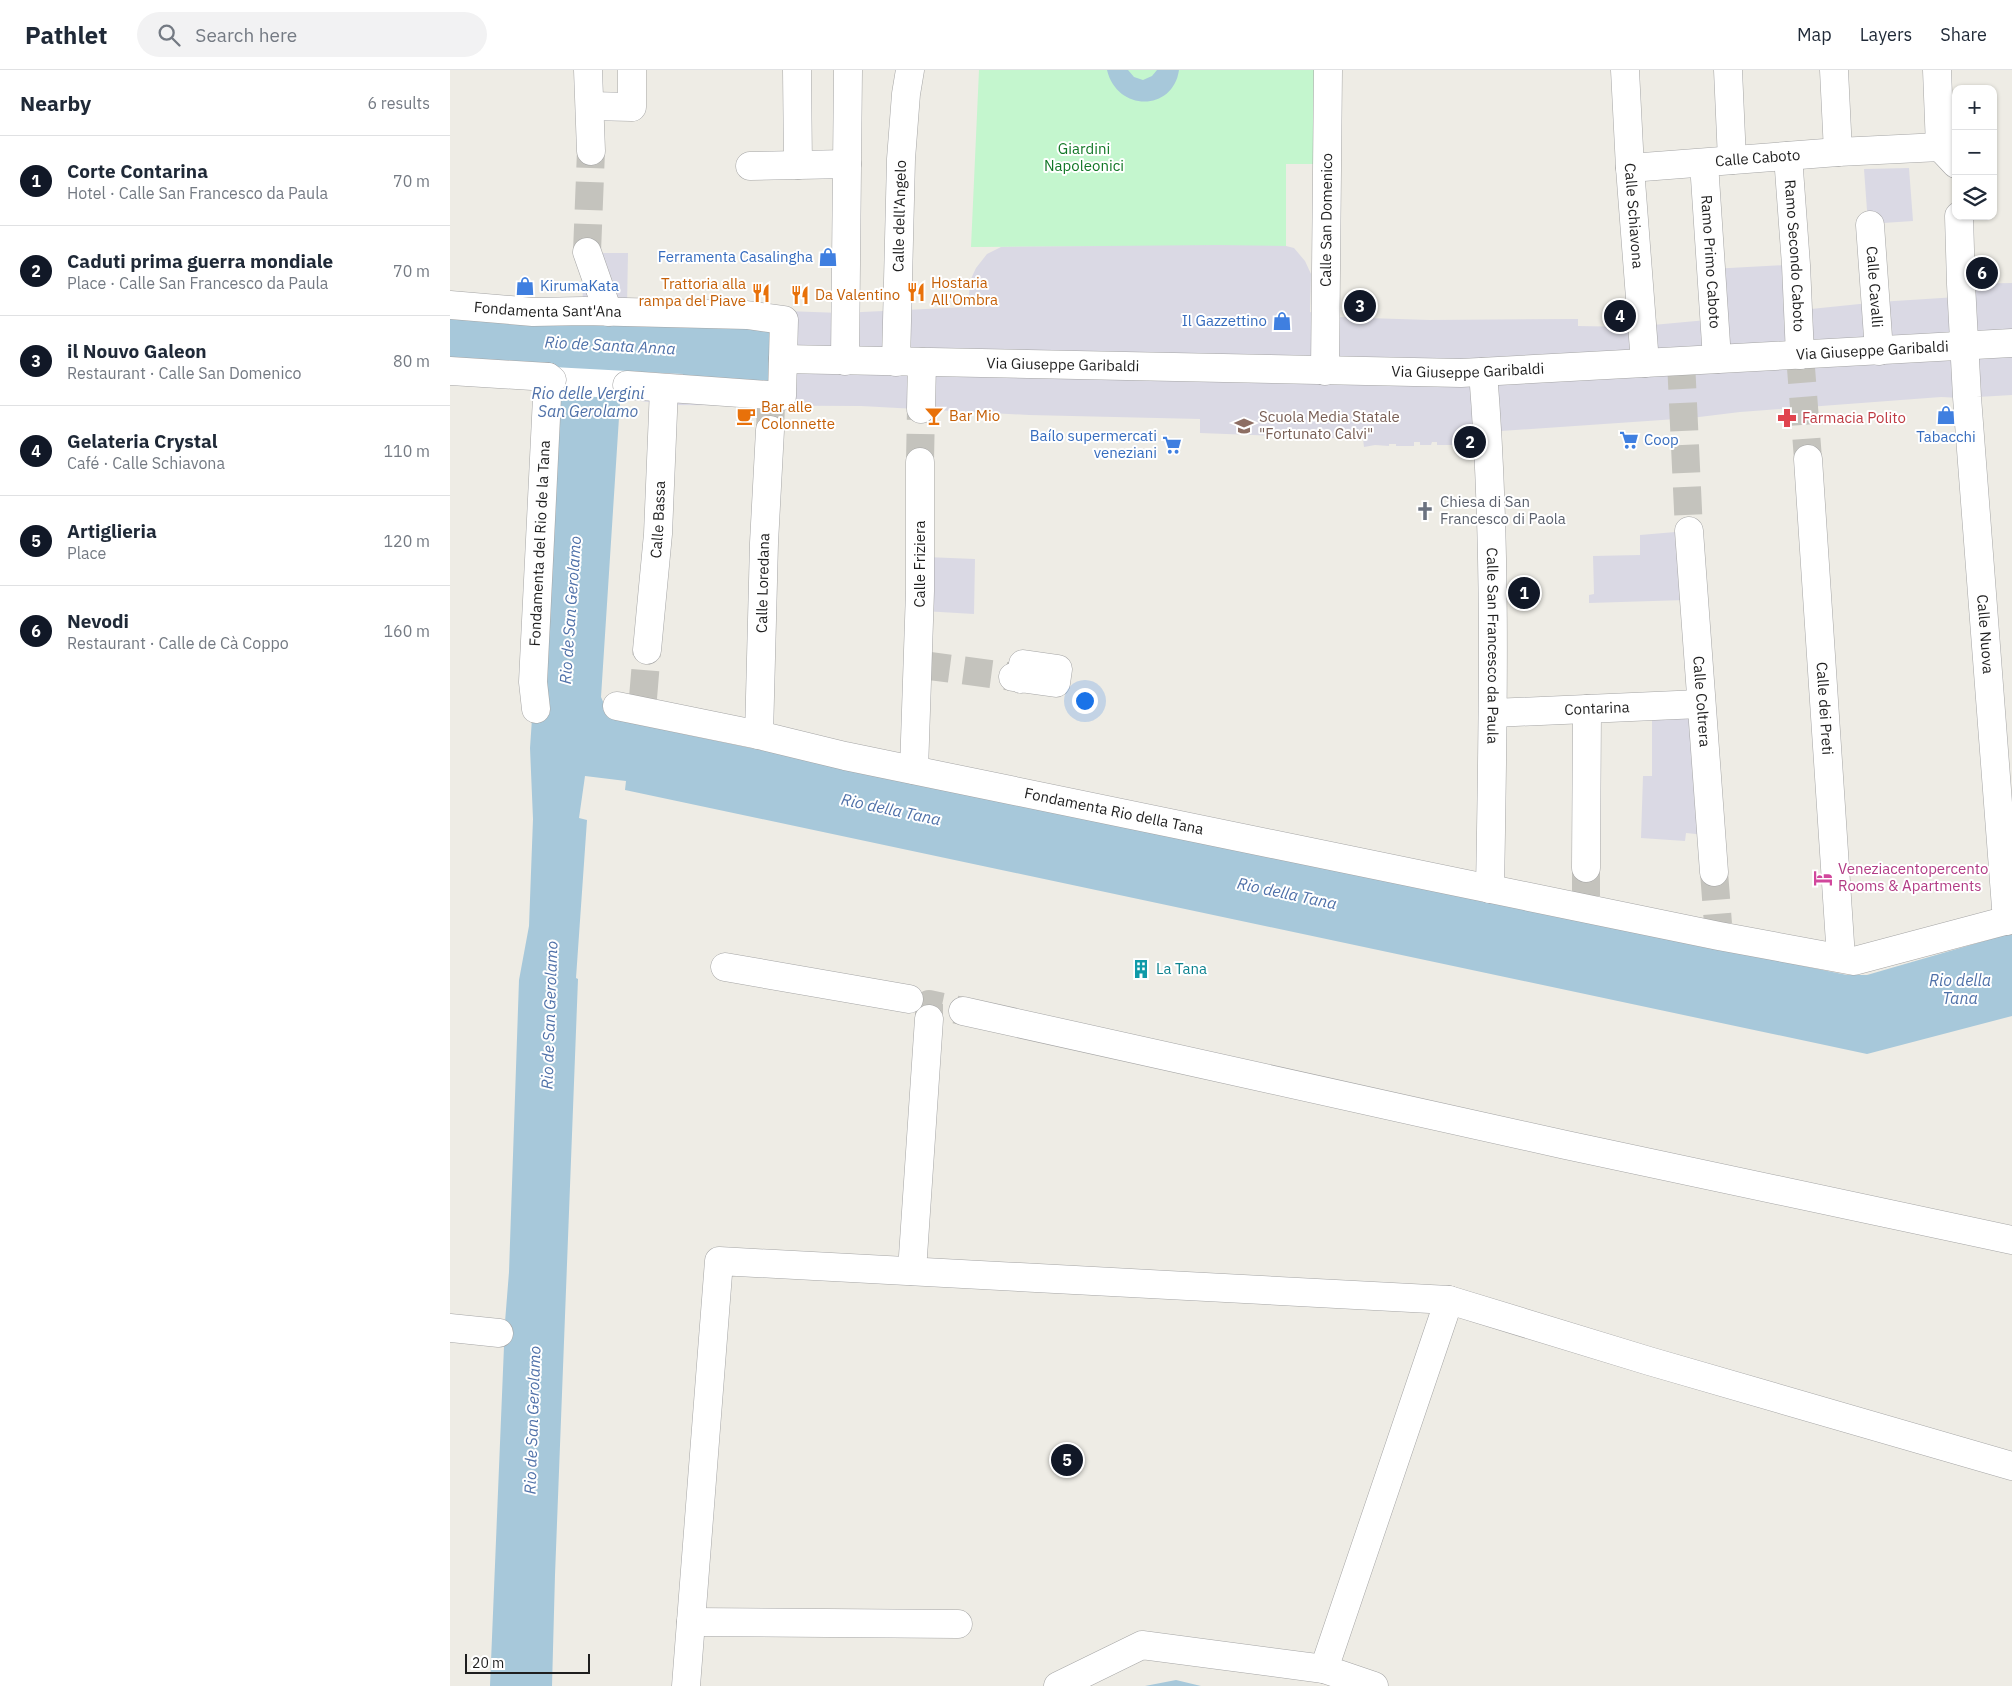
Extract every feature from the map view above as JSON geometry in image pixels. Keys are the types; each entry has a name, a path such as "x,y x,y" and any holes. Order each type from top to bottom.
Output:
{"street":[{"path":"588,70 591,150"},
{"path":"590,106 632,107 632,70"},
{"path":"797,70 798,165"},
{"path":"845,360 848,70"},
{"name":"Calle dell'Angelo","path":"909,362 901,159 906,94 910,70"},
{"name":"Calle San Domenico","path":"1325,371 1328,70"},
{"name":"Calle Schiavona","path":"1625,70 1644,363"},
{"path":"1728,70 1732,160"},
{"path":"1834,70 1838,152"},
{"path":"1937,70 1948,156"},
{"name":"Calle Caboto","path":"1630,168 1838,152 1886,159 1948,156"},
{"name":"Ramo Secondo Caboto","path":"1788,156 1800,355"},
{"name":"Ramo Primo Caboto","path":"1704,163 1717,359"},
{"path":"750,166 847,164"},
{"name":"Calle Nuova","path":"1959,220 1964,346 2009,920"},
{"name":"Calle Cavalli","path":"1870,225 1879,351"},
{"path":"587,252 608,312"},
{"name":"Fondamenta Sant'Ana","path":"450,305 533,312 747,315 784,320 783,359"},
{"name":"Via Giuseppe Garibaldi","path":"783,359 1461,373 2012,343"},
{"path":"626,385 664,388 771,410 782,396 783,359"},
{"path":"909,362 921,409"},
{"name":"Fondamenta del Rio de la Tana","path":"450,371 550,379 533,682 536,709"},
{"name":"Calle San Francesco da Paula","path":"1483,372 1489,442 1493,713 1490,889"},
{"name":"Calle Bassa","path":"647,650 658,534 664,388"},
{"name":"Calle Loredana","path":"759,735 764,543 771,410"},
{"name":"Calle dei Preti","path":"1808,458 1841,958"},
{"name":"Calle Friziera","path":"914,770 923,584 920,462"},
{"name":"Calle Coltrera","path":"1689,531 1700,704 1714,872"},
{"name":"Contarina","path":"1493,713 1700,704"},
{"name":"Fondamenta Rio della Tana","path":"634,705 914,770 1490,889 1586,902 1854,961 2009,920"},
{"path":"1586,868 1587,709"},
{"path":"725,966 909,999"},
{"path":"963,1011 1585,1149 2012,1240"},
{"path":"912,1271 929,1019"},
{"path":"686,1686 719,1261 1449,1300 1649,1361 2012,1466"},
{"path":"1324,1669 1449,1300"},
{"path":"450,1328 499,1333"},
{"path":"691,1622 958,1624"},
{"path":"1058,1686 1142,1645 1324,1669 1374,1686"}],"green space":[{"name":"Giardini Napoleonici","path":"979,70 1318,70 1317,164 1286,164 1286,246 971,247"}],"shaded area":[{"path":"1909,168 1913,221 1868,224 1864,169"},
{"path":"1286,246 1294,248 1305,261 1311,274 1310,312 1336,317 1430,320 1578,319 1578,326 1631,327 1707,320 1711,269 1786,265 1811,309 1957,297 1964,284 2012,283 2012,395 1961,398 1941,397 1740,412 1691,418 1501,431 1501,442 1454,442 1454,445 1437,445 1437,442 1432,442 1431,445 1420,445 1420,442 1414,442 1414,446 1389,444 1389,446 1375,445 1364,447 1363,439 1200,433 1200,419 1029,415 861,406 669,405 626,399 627,371 683,374 682,383 786,311 841,313 968,307 970,281 976,268 987,254 1001,247"},
{"path":"581,253 628,253 627,307 583,302"},
{"path":"1699,530 1685,600 1589,603 1589,595 1594,594 1593,556 1640,555 1640,535"},
{"path":"926,557 975,559 974,614 923,611"},
{"path":"1691,696 1716,836 1686,833 1685,841 1641,838 1643,776 1652,776 1652,717"}],"water":[{"path":"1107,70 1128,70 1134,77 1143,80 1152,76 1157,70 1179,70 1175,84 1167,94 1156,100 1144,102 1133,100 1122,94 1113,84"},
{"path":"450,311 773,325 769,381 707,377 682,384 683,374 622,371 601,697 607,711 621,721 1847,975 1867,975 2012,933 2012,1016 1867,1054 625,790 626,781 585,776 579,818 587,820 576,978 578,979 552,1686 490,1686 505,1322 509,1272 519,980 529,926 533,819 530,748 556,367 450,361"},
{"path":"1176,1680 1201,1686 1145,1686"}],"pier":[{"path":"553,367 627,371 626,399 551,394"}],"tunnel":[{"path":"587,252 591,151"},
{"path":"1800,355 1808,459"},
{"path":"1681,361 1689,531"},
{"path":"770,430 771,405"},
{"path":"920,462 921,409"},
{"path":"643,698 647,650"},
{"path":"922,665 1013,677"},
{"path":"1586,868 1586,896"},
{"path":"1714,872 1718,924"},
{"path":"929,1019 929,1004 963,1011"}],"place":[{"name":"Ferramenta Casalingha","path":"828,257"},
{"name":"Nevodi","path":"1982,273"},
{"name":"KirumaKata","path":"525,286"},
{"name":"Hostaria All'Ombra","path":"916,292"},
{"name":"Trattoria alla rampa del Piave","path":"761,293"},
{"name":"Da Valentino","path":"800,295"},
{"name":"il Nouvo Galeon","path":"1360,306"},
{"name":"Gelateria Crystal","path":"1620,316"},
{"name":"Il Gazzettino","path":"1282,321"},
{"name":"Tabacchi","path":"1946,415"},
{"name":"Bar alle Colonnette","path":"746,416"},
{"name":"Bar Mio","path":"934,416"},
{"name":"Farmacia Polito","path":"1787,418"},
{"name":"Scuola Media Statale \"Fortunato Calvi\"","path":"1244,426"},
{"name":"Coop","path":"1629,440"},
{"name":"Caduti prima guerra mondiale","path":"1470,442"},
{"name":"Baílo supermercati veneziani","path":"1172,445"},
{"name":"Chiesa di San Francesco di Paola","path":"1425,511"},
{"name":"Corte Contarina","path":"1524,593"},
{"name":"Veneziacentopercento Rooms & Apartments","path":"1823,878"},
{"name":"La Tana","path":"1141,969"},
{"name":"Artiglieria","path":"1067,1460"}],"water label":[{"name":"Rio de Santa Anna","path":"610,345"},
{"name":"Rio delle Vergini San Gerolamo","path":"588,402"},
{"name":"Rio de San Gerolamo","path":"570,610"},
{"name":"Rio della Tana","path":"891,809"},
{"name":"Rio della Tana","path":"1287,893"},
{"name":"Rio della Tana","path":"1960,989"},
{"name":"Rio de San Gerolamo","path":"549,1015"},
{"name":"Rio de San Gerolamo","path":"532,1420"}]}
